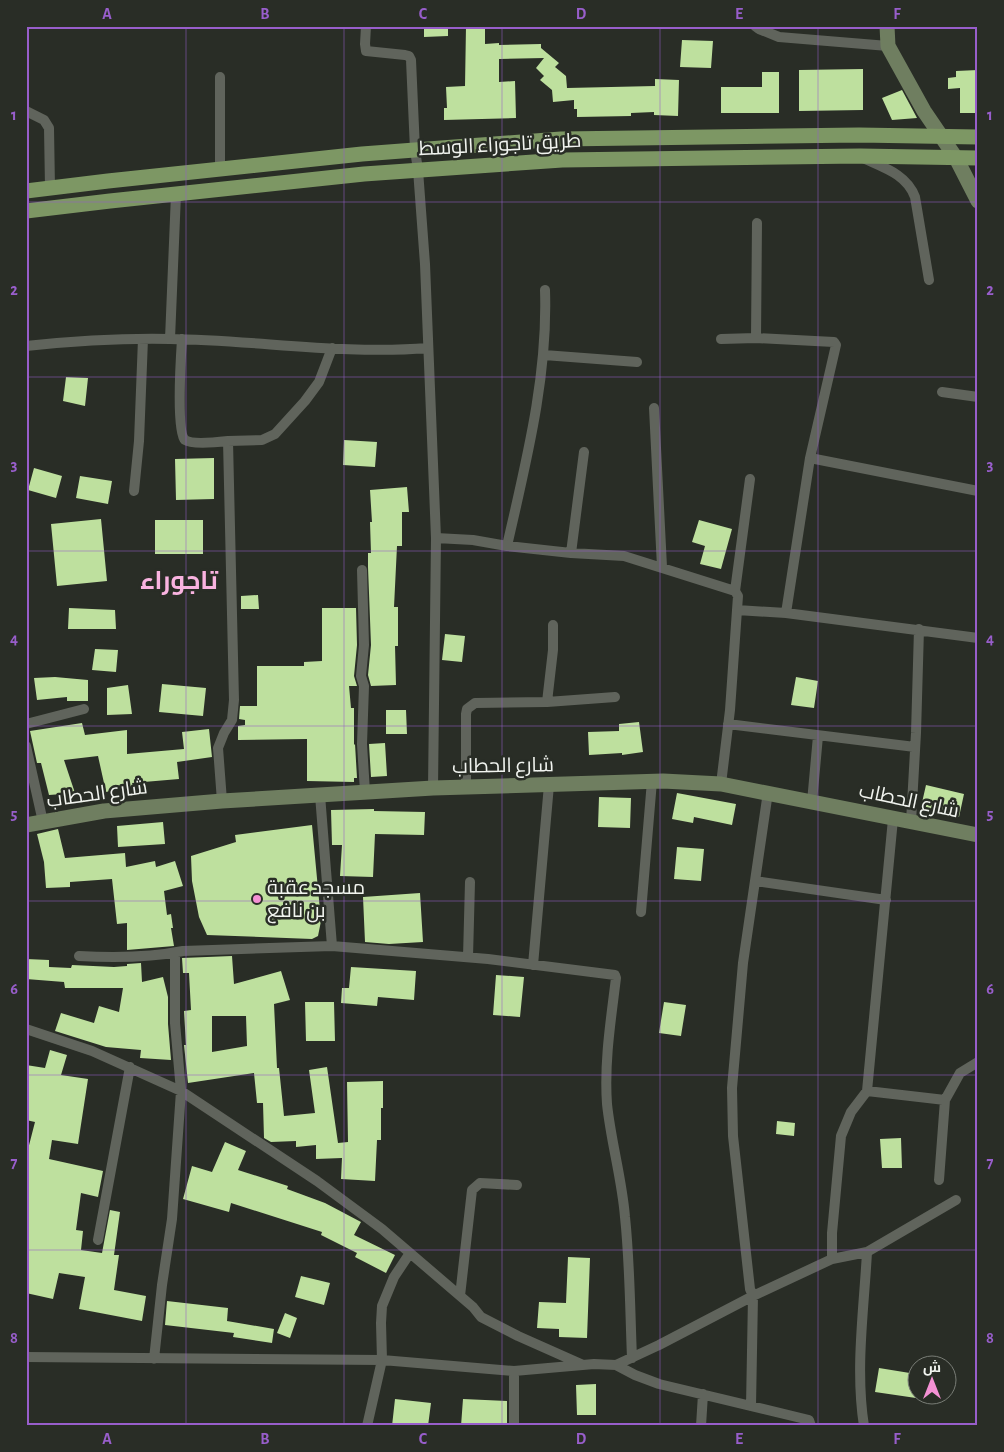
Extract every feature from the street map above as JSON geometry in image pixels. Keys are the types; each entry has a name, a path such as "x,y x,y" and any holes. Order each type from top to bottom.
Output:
{"main road":[{"path":"26,191 220,169 415,150 561,139 859,135 978,137"},
{"name":"طريق تاجوراء الوسط","path":"26,211 418,170 562,160 860,156 978,158"}],"street":[{"path":"366,26 366,51 405,55 409,56 411,60 415,150 425,264 436,538 433,788"},
{"path":"755,26 779,37 888,46"},
{"path":"887,26 888,46 924,111 956,158 978,201"},
{"path":"220,77 220,169"},
{"path":"26,111 44,120 49,128 50,188"},
{"path":"860,156 903,178 912,188 930,280"},
{"path":"170,339 176,194"},
{"path":"756,338 757,223"},
{"path":"507,546 532,434 544,355 545,290"},
{"path":"721,339 756,338 836,343 810,458 786,613"},
{"path":"26,346 97,339 182,339 399,351 428,348"},
{"path":"134,491 139,441 143,339"},
{"path":"182,339 180,407 182,435 186,440 190,441 262,440 275,434 305,402 319,382 332,348"},
{"path":"544,355 637,362"},
{"path":"942,392 978,397"},
{"path":"654,408 662,567"},
{"path":"222,801 218,748 232,720 234,700 228,441"},
{"path":"571,553 584,452"},
{"path":"810,458 978,491"},
{"path":"721,784 737,610 738,596 735,591 750,479"},
{"path":"436,538 473,540 571,553 624,556 735,591"},
{"path":"362,570 364,645 361,676 364,686 362,744 365,792"},
{"path":"737,610 786,613 978,638"},
{"path":"548,702 554,625"},
{"path":"910,822 915,747 919,629"},
{"path":"466,787 466,714 470,706 475,703 548,702 615,696"},
{"path":"26,724 84,710"},
{"path":"728,724 915,747"},
{"path":"812,802 818,736"},
{"path":"26,746 43,822"},
{"path":"641,912 652,781"},
{"name":"شارع الحطاب","path":"26,824 104,811 222,801 433,788 549,786 652,781 721,784 978,835"},
{"path":"533,965 549,786"},
{"path":"751,1406 753,1296 750,1289 733,1136 732,1088 743,963 768,792"},
{"path":"320,795 332,946"},
{"path":"832,1259 832,1233 841,1136 851,1112 866,1091 893,819"},
{"path":"755,881 886,900"},
{"path":"468,957 470,882"},
{"path":"79,956 114,958 160,956 182,951 332,946 468,957 613,974 616,978 606,1082 611,1135 620,1172 625,1215 630,1272 632,1358"},
{"path":"154,1359 162,1285 172,1219 181,1091 175,1023 175,953"},
{"path":"26,1029 92,1051 181,1091 317,1181 382,1230 473,1307 481,1316 518,1336 583,1364"},
{"path":"939,1180 945,1100 960,1073 978,1062"},
{"path":"98,1240 130,1067"},
{"path":"866,1091 945,1100"},
{"path":"460,1296 472,1190 480,1183 517,1185"},
{"path":"26,1357 382,1360 514,1371 583,1364 616,1365 659,1346 753,1296 832,1259 866,1252 956,1200"},
{"path":"864,1426 860,1404 866,1252"},
{"path":"367,1426 382,1360 380,1323 384,1298 394,1277 410,1254"},
{"path":"616,1365 659,1384 809,1420 811,1426"},
{"path":"514,1371 514,1426"},
{"path":"701,1426 703,1394"}],"building":[{"path":"424,26 448,26 448,36 424,37"},
{"path":"466,26 485,26 485,44 541,44 541,48 559,63 555,67 566,76 567,88 655,86 655,79 679,80 678,116 654,115 654,112 631,113 631,116 577,117 577,109 574,109 574,100 553,102 552,90 540,80 544,76 536,68 544,58 499,59 499,82 515,81 516,118 444,120 444,108 447,108 446,87 465,86"},
{"path":"682,40 713,41 711,68 680,67"},
{"path":"863,69 863,110 799,111 799,70"},
{"path":"978,70 978,113 960,113 960,88 948,89 948,78 956,77 956,71"},
{"path":"762,72 779,72 779,113 721,113 721,87 762,87"},
{"path":"902,90 917,118 892,120 882,98"},
{"path":"66,377 88,378 85,406 63,401"},
{"path":"344,440 377,442 375,467 343,465"},
{"path":"214,458 214,499 176,500 175,459"},
{"path":"34,468 62,476 56,498 28,490"},
{"path":"80,476 112,481 108,504 76,498"},
{"path":"407,487 409,512 402,512 402,546 397,546 394,607 398,607 398,646 395,646 396,685 371,686 368,675 371,645 368,567 368,553 371,553 370,522 372,522 370,490"},
{"path":"101,519 107,581 57,586 51,524"},
{"path":"155,520 203,520 203,554 155,554"},
{"path":"699,520 732,529 721,569 700,564 705,546 692,542"},
{"path":"258,595 259,609 241,609 241,596"},
{"path":"69,608 115,610 116,629 68,629"},
{"path":"322,608 356,608 357,645 354,676 357,686 349,686 351,708 354,708 354,745 357,778 354,778 354,782 307,781 307,739 238,740 238,726 245,725 245,720 239,719 240,706 257,706 257,666 304,666 304,662 322,661"},
{"path":"445,634 465,636 462,662 442,660"},
{"path":"95,649 118,650 116,672 92,670"},
{"path":"55,677 88,680 88,701 67,701 67,697 37,700 34,678"},
{"path":"796,677 818,681 814,708 791,705"},
{"path":"162,684 206,688 203,716 159,712"},
{"path":"128,685 132,714 107,715 107,688"},
{"path":"386,710 406,710 407,734 386,734"},
{"path":"639,722 643,752 622,755 622,753 589,755 588,732 619,731 619,724"},
{"path":"82,723 85,735 127,730 127,754 184,749 182,732 209,729 212,757 177,762 179,779 132,783 133,786 106,792 98,756 64,760 75,793 49,795 41,763 37,763 30,731"},
{"path":"385,743 387,776 371,777 369,744"},
{"path":"926,785 964,794 959,817 921,807"},
{"path":"677,793 736,804 732,825 694,817 693,823 672,819"},
{"path":"599,797 631,798 630,828 598,827"},
{"path":"374,809 374,811 425,812 424,835 375,834 373,877 340,876 342,845 332,845 331,810"},
{"path":"163,822 165,844 118,847 117,826"},
{"name":"مسجد عقبة بن نافع","path":"312,825 321,921 318,936 312,939 207,935 199,917 192,881 191,856 236,842 235,835"},
{"path":"58,829 65,858 125,853 126,867 155,861 156,867 175,861 183,886 164,891 167,915 171,914 174,946 127,950 127,923 117,924 112,879 70,882 70,887 46,888 44,862 37,834"},
{"path":"677,847 704,849 701,881 674,879"},
{"path":"420,893 423,942 389,944 365,942 363,897"},
{"path":"232,956 234,984 281,971 290,1000 274,1004 277,1068 279,1068 284,1116 315,1113 309,1070 327,1067 338,1143 348,1142 347,1082 383,1081 381,1140 377,1140 375,1181 341,1179 342,1158 316,1159 316,1145 296,1147 296,1141 271,1142 264,1138 263,1103 257,1103 254,1073 188,1083 184,1045 186,1045 184,1011 191,1010 189,973 183,973 182,958","holes":["212,1016 246,1016 247,1046 212,1052"]},
{"path":"26,959 49,960 49,967 71,968 72,965 114,967 141,963 142,982 163,977 168,997 171,1060 140,1058 141,1050 106,1047 55,1031 61,1013 94,1023 99,1006 119,1012 123,988 65,988 64,982 26,979"},
{"path":"351,967 416,971 414,1000 378,997 377,1006 341,1003 342,988 349,988"},
{"path":"496,975 524,977 520,1017 493,1015"},
{"path":"305,1002 334,1002 335,1041 306,1041"},
{"path":"664,1002 686,1005 681,1036 659,1033"},
{"path":"50,1050 67,1055 61,1075 88,1079 78,1144 52,1140 49,1159 103,1171 98,1197 81,1193 76,1230 83,1231 81,1250 102,1253 110,1210 120,1212 114,1255 119,1255 114,1290 146,1296 142,1321 79,1309 85,1277 59,1273 53,1299 26,1293 26,1157 35,1122 26,1120 26,1065 45,1068"},
{"path":"777,1121 795,1123 794,1136 776,1134"},
{"path":"901,1138 902,1168 882,1168 880,1139"},
{"path":"225,1142 246,1151 238,1170 288,1186 287,1189 325,1203 361,1222 354,1235 395,1255 386,1273 355,1257 357,1253 321,1235 322,1232 231,1203 229,1212 183,1199 192,1166 212,1172"},
{"path":"568,1257 590,1258 587,1338 559,1337 559,1329 537,1328 539,1302 566,1303"},
{"path":"301,1276 330,1283 324,1305 295,1297"},
{"path":"167,1301 228,1308 227,1321 274,1329 272,1343 233,1337 234,1333 165,1325"},
{"path":"285,1313 297,1318 290,1338 277,1333"},
{"path":"879,1368 906,1372 906,1397 875,1392"},
{"path":"596,1384 596,1415 577,1415 576,1385"},
{"path":"395,1399 431,1403 428,1426 392,1426"},
{"path":"463,1399 507,1401 507,1426 461,1426"}],"place":[{"name":"مسجد عقبة بن نافع","path":"257,899"}],"district":[{"name":"تاجوراء","path":"179,581"}]}
